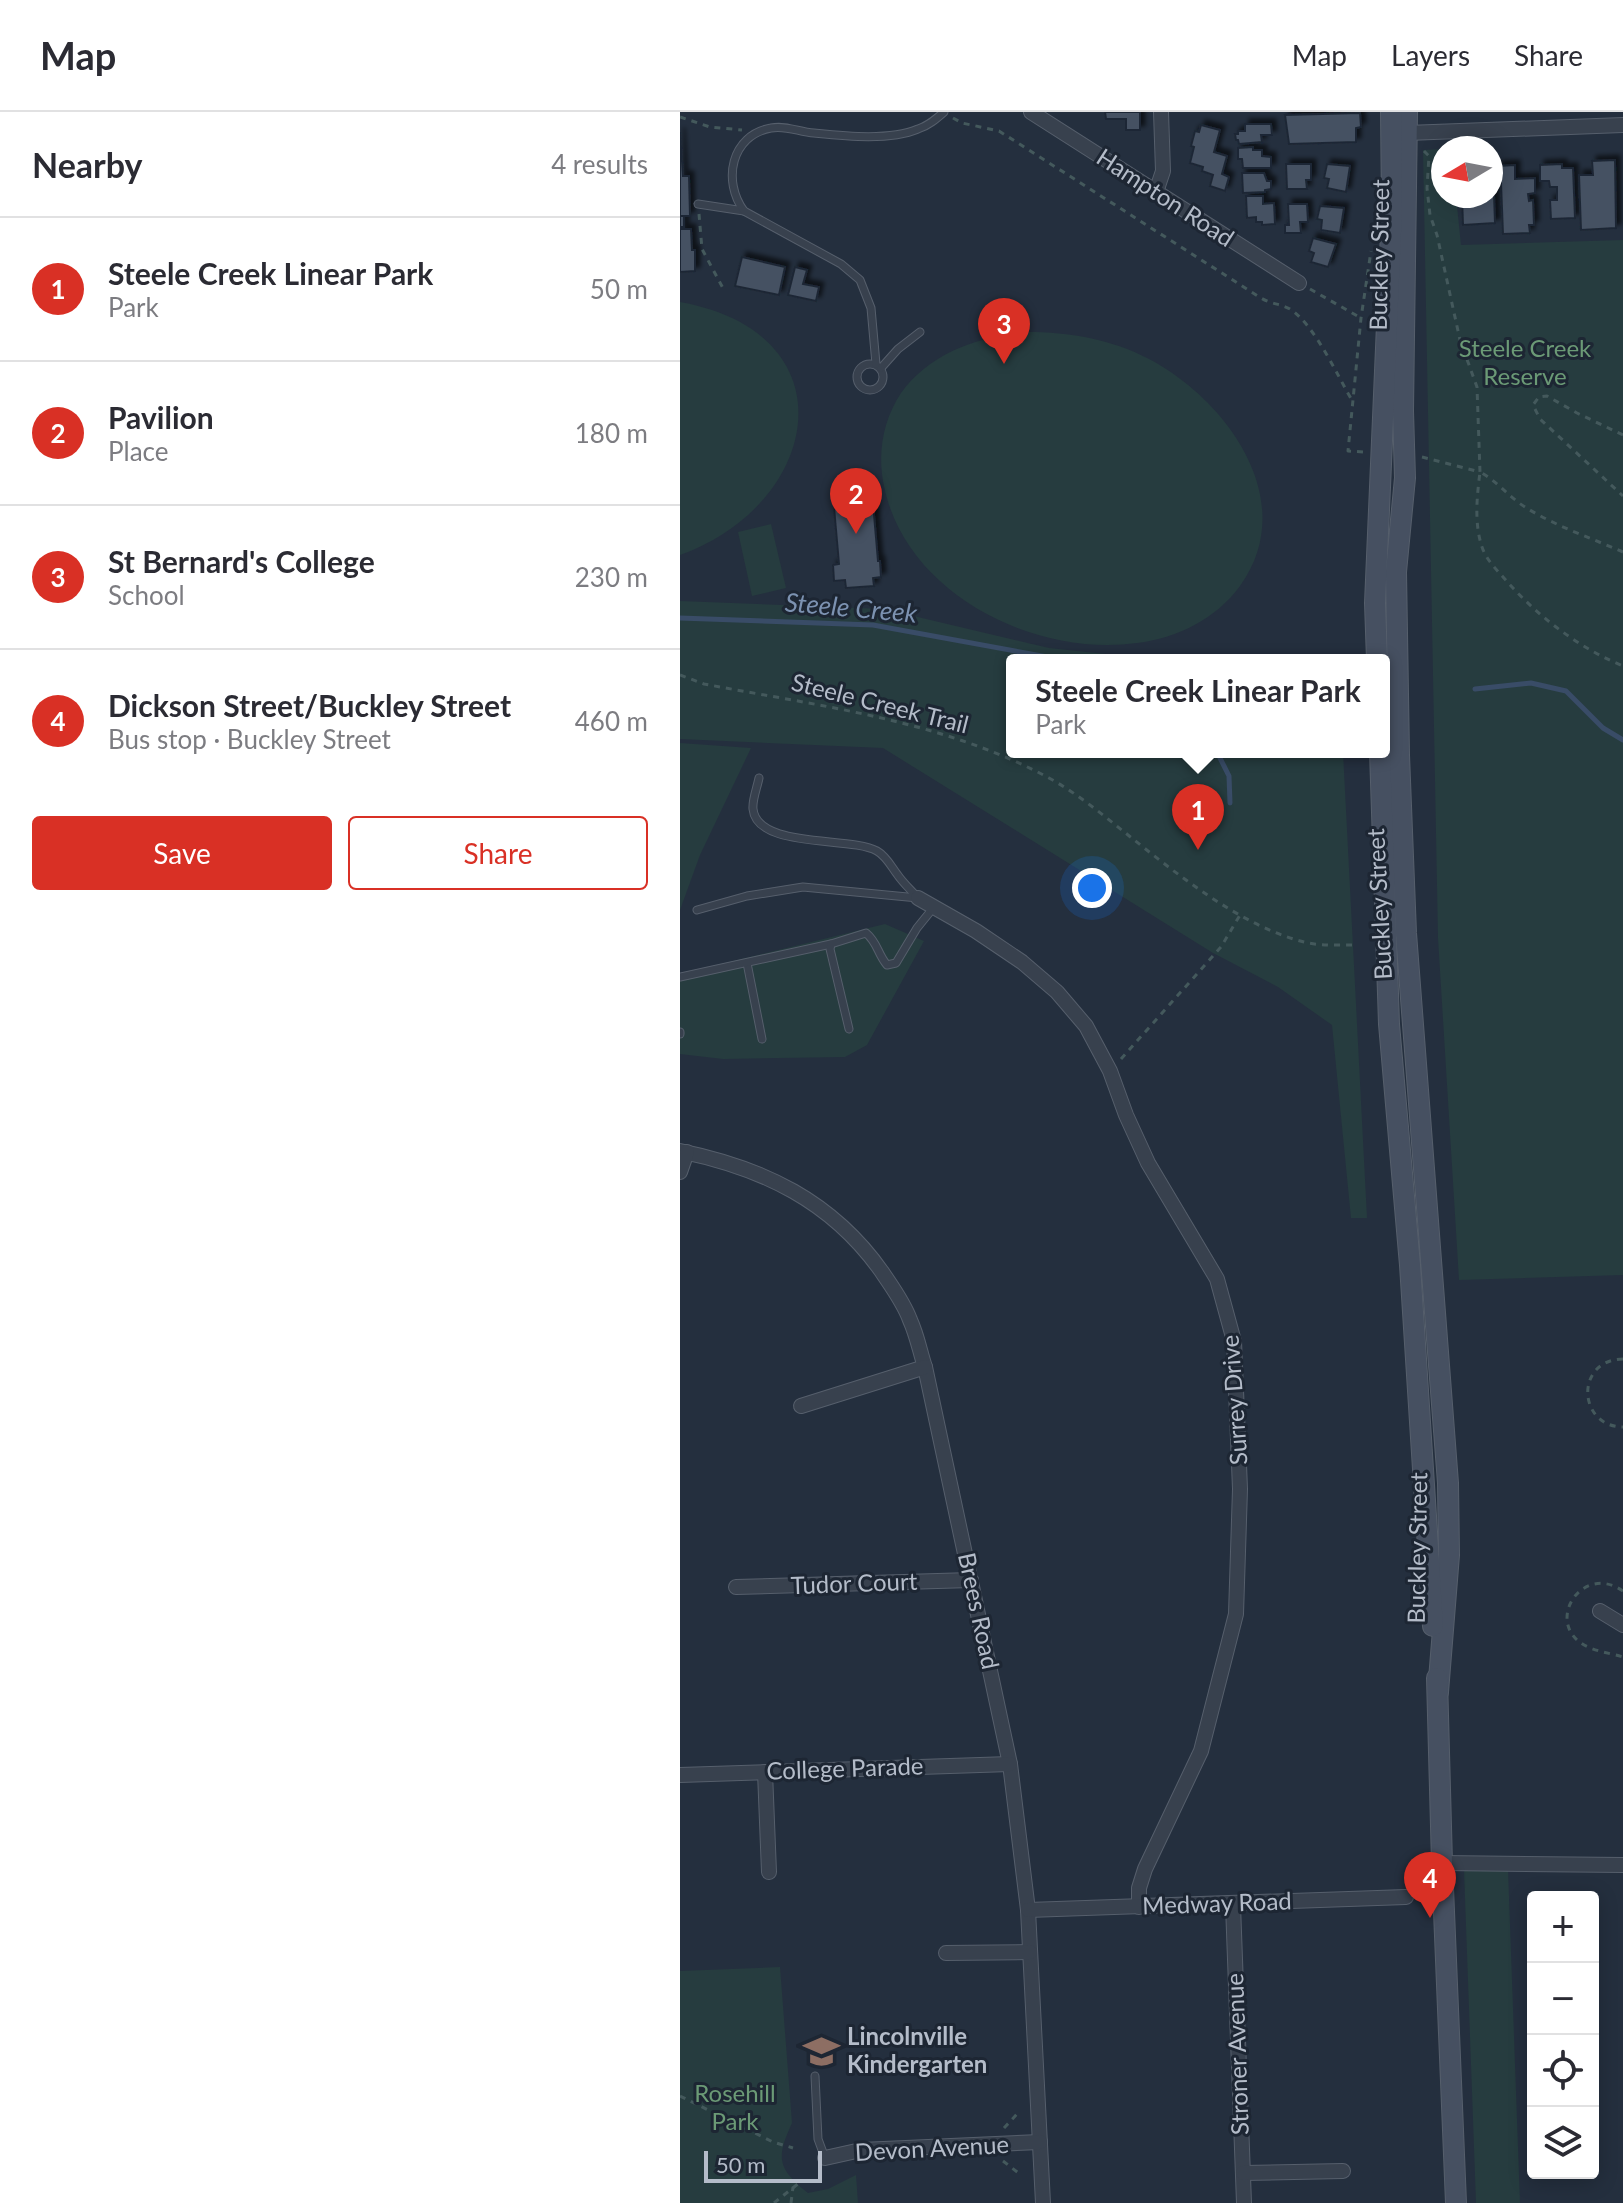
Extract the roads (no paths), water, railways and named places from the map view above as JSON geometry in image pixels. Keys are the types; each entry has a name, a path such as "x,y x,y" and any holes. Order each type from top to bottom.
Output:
{"main road":[{"name":"Buckley Street","path":"1377,654 1375,603 1391,239 1407,133 1391,112"},
{"name":"Buckley Street","path":"1407,112 1405,478 1396,572 1399,755 1406,933 1448,1483 1449,1555 1438,1692"},
{"name":"Buckley Street","path":"1380,758 1389,1024 1410,1265 1438,1692 1456,2203"}],"street":[{"name":"Hampton Road","path":"1031,112 1299,283"},
{"path":"1156,192 1163,171 1161,112"},
{"path":"1407,133 1615,121"},
{"name":"Surrey Drive","path":"918,898 1022,962 1057,992 1086,1026 1110,1071 1148,1163 1217,1279 1234,1341 1240,1489 1236,1614 1201,1751 1145,1869 1139,1888 1139,1907"},
{"path":"680,1172 684,1152"},
{"name":"Brees Road","path":"684,1152 728,1162 763,1176 803,1196 837,1220 866,1249 910,1319 925,1367 1010,1764 1028,1910 1043,2203"},
{"path":"801,1406 925,1367"},
{"name":"Tudor Court","path":"736,1587 971,1580"},
{"path":"1600,1611 1623,1625"},
{"name":"College Parade","path":"680,1775 1010,1764"},
{"path":"765,1772 769,1872"},
{"path":"1442,1863 1623,1865"},
{"name":"Medway Road","path":"1028,1910 1406,1897"},
{"name":"Stroner Avenue","path":"1233,1905 1244,2203"},
{"path":"946,1953 1030,1952"},
{"name":"Devon Avenue","path":"825,2158 861,2150 1040,2142"},
{"path":"1243,2173 1343,2171"}],"lane":[{"path":"744,211 734,196 731,168 744,142 758,132 783,127 811,133 892,136 922,128 944,112"},
{"path":"698,204 744,211 852,273 864,288 871,308 882,380 879,386 868,391 859,387 857,381 874,340"},
{"path":"878,366 920,332"},
{"path":"864,366 871,363 878,366"},
{"path":"759,778 752,807 755,820 765,828 783,835 877,851 918,898"},
{"path":"697,910 747,896 803,887 918,898"},
{"path":"680,977 831,944 866,933 875,940 887,965 896,963 934,907"},
{"path":"831,944 849,1029"},
{"path":"747,963 762,1039"},
{"path":"815,2076 818,2139 825,2158"}],"waterway":[{"name":"Steele Creek","path":"680,618 873,625 1031,654"},
{"name":"Steele Creek","path":"1475,689 1531,683 1566,691 1603,728 1623,740"},
{"path":"1220,758 1229,776 1230,803"}],"place":[{"name":"St Bernard's College","path":"1004,364"},
{"name":"Pavilion","path":"856,534"},
{"name":"Steele Creek Linear Park","path":"1198,850"},
{"name":"Dickson Street/Buckley Street","path":"1430,1918"},
{"name":"Lincolnville Kindergarten","path":"821,2051"}],"park label":[{"name":"Steele Creek Reserve","path":"1525,363"},
{"name":"Rosehill Park","path":"735,2108"}]}
